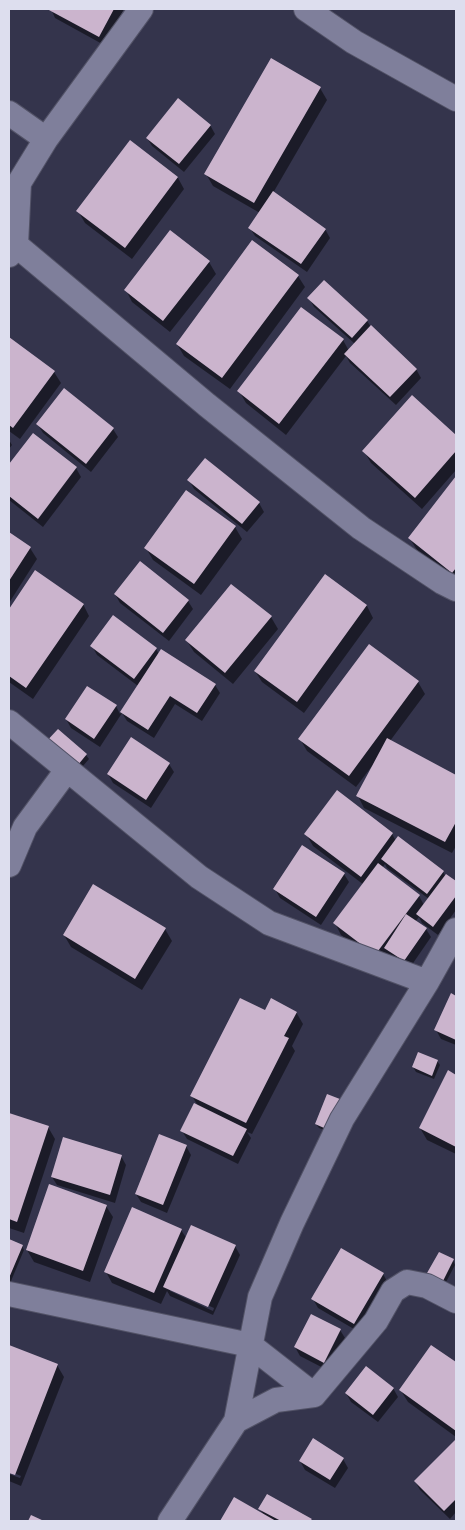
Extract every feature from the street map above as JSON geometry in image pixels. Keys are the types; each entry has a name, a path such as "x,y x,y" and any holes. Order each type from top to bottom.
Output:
{"street":[{"path":"141,9 46,139 19,184 12,250 361,528 456,590"},
{"path":"306,9 354,42 456,99"},
{"path":"9,113 46,139"},
{"path":"9,722 199,877 269,922 427,982"},
{"path":"9,866 25,828 67,770"},
{"path":"170,1521 236,1421 260,1297 292,1223 342,1119 427,982 456,930"},
{"path":"236,1421 276,1400 314,1395 376,1321 393,1291 407,1282 426,1286 456,1301"},
{"path":"9,1294 250,1346 314,1395"}],"building":[{"path":"47,9 114,9 99,37"},
{"path":"271,58 321,87 254,203 204,174"},
{"path":"178,98 211,125 179,164 146,138"},
{"path":"130,140 178,177 125,248 76,211"},
{"path":"273,191 326,229 301,264 248,228"},
{"path":"170,230 210,261 163,321 124,290"},
{"path":"252,240 299,275 222,378 176,344"},
{"path":"324,280 368,320 352,338 307,298"},
{"path":"301,307 344,339 279,424 237,391"},
{"path":"371,325 417,369 390,397 344,354"},
{"path":"9,337 55,371 13,428 9,425"},
{"path":"64,388 114,428 86,464 36,424"},
{"path":"412,395 456,435 456,451 415,498 362,451"},
{"path":"33,433 77,467 38,519 9,496 9,464"},
{"path":"205,458 260,502 242,524 187,480"},
{"path":"456,476 456,568 452,573 408,538"},
{"path":"186,490 236,526 194,584 144,548"},
{"path":"9,532 31,547 9,581"},
{"path":"140,561 189,600 163,633 114,594"},
{"path":"35,570 84,604 26,688 9,676 9,609"},
{"path":"325,574 367,605 297,702 254,671"},
{"path":"231,584 272,616 225,673 185,640"},
{"path":"113,615 157,648 134,679 90,646"},
{"path":"369,644 419,681 349,776 298,739"},
{"path":"161,649 216,684 197,713 170,696 148,730 120,712"},
{"path":"87,686 117,705 94,739 65,719"},
{"path":"58,729 87,754 73,771 43,745"},
{"path":"131,737 170,763 146,800 107,774"},
{"path":"387,738 456,775 456,822 445,842 356,796"},
{"path":"337,790 393,833 361,877 304,834"},
{"path":"398,836 444,871 427,894 381,859"},
{"path":"302,845 345,873 316,917 273,889"},
{"path":"378,863 420,895 375,955 333,923"},
{"path":"446,874 456,881 456,896 433,927 416,914"},
{"path":"93,884 166,928 135,979 63,935"},
{"path":"406,914 427,928 404,961 384,948"},
{"path":"451,993 456,996 456,1040 434,1030"},
{"path":"240,998 265,1010 271,998 297,1012 284,1036 289,1038 246,1123 190,1096"},
{"path":"418,1052 438,1060 432,1076 412,1067"},
{"path":"448,1070 456,1075 456,1147 419,1128"},
{"path":"327,1094 345,1101 331,1131 315,1124"},
{"path":"194,1103 247,1129 233,1156 180,1131"},
{"path":"9,1113 49,1126 17,1222 9,1219"},
{"path":"159,1134 187,1145 163,1205 135,1194"},
{"path":"63,1137 122,1155 110,1195 51,1177"},
{"path":"49,1184 107,1205 83,1271 26,1250"},
{"path":"132,1207 182,1229 154,1293 104,1272"},
{"path":"191,1225 236,1245 208,1307 163,1287"},
{"path":"9,1239 23,1245 9,1278"},
{"path":"341,1248 384,1273 354,1324 311,1299"},
{"path":"439,1252 454,1259 443,1281 427,1273"},
{"path":"311,1314 341,1329 324,1363 294,1347"},
{"path":"9,1345 58,1364 15,1475 9,1473"},
{"path":"431,1345 456,1362 456,1431 399,1390"},
{"path":"366,1366 394,1388 373,1415 345,1393"},
{"path":"313,1438 344,1458 330,1480 299,1461"},
{"path":"455,1440 456,1499 444,1511 414,1481"},
{"path":"267,1494 312,1519 310,1521 281,1521 258,1509"},
{"path":"234,1497 276,1521 220,1521"},
{"path":"31,1515 44,1521 28,1521"}]}
